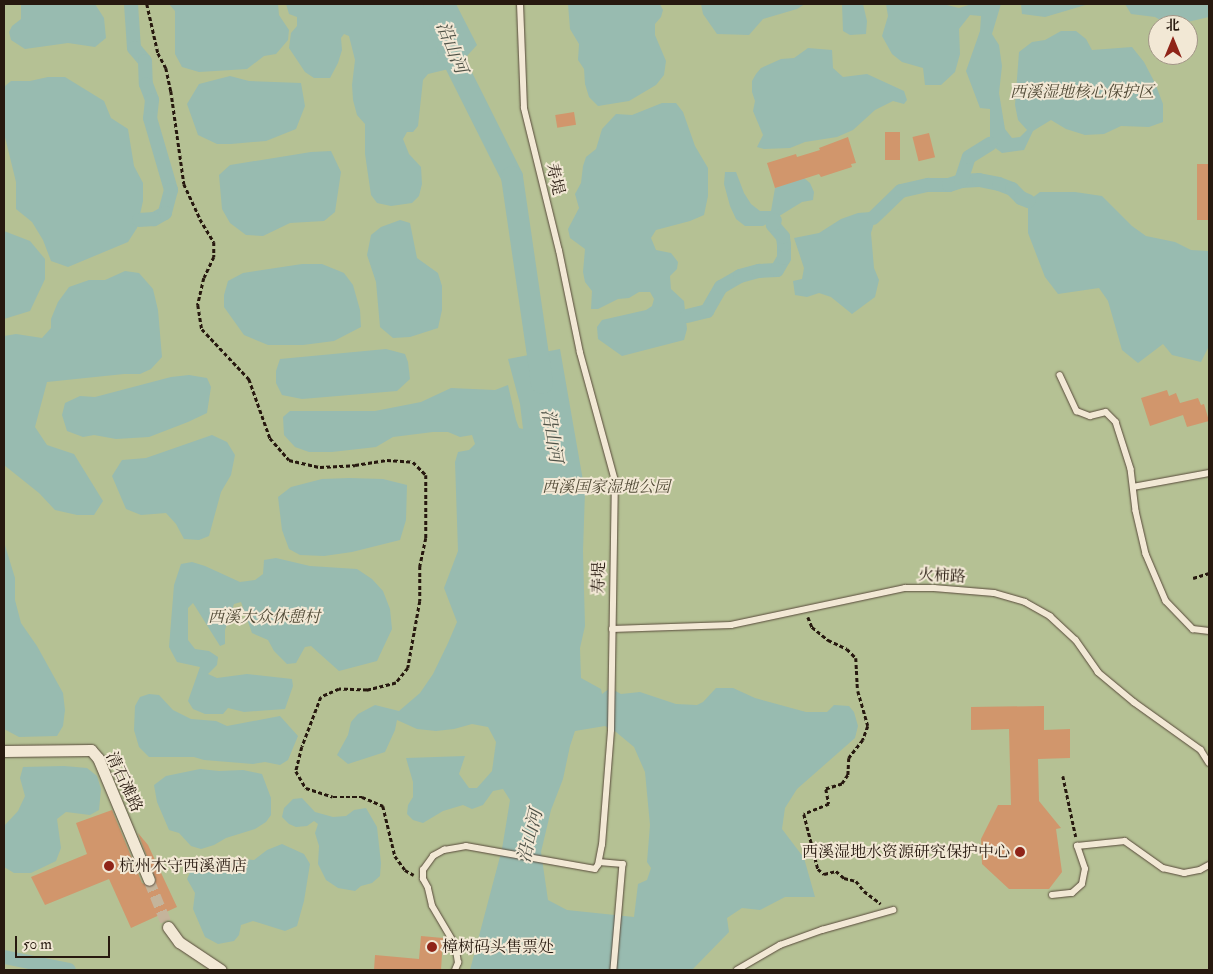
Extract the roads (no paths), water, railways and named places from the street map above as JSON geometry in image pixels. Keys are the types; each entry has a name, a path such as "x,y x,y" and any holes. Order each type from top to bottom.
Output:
{"street":[{"name":"清石滩路","path":"4,751 91,750 98,758 150,880"},
{"path":"168,927 179,942 221,970"}],"lane":[{"name":"寿堤","path":"520,4 524,108 559,251 580,353 614,480 610,688 611,730 599,862"},
{"path":"1060,375 1077,411 1090,416 1106,412 1116,422 1131,470 1146,554 1166,601 1193,628 1209,630"},
{"path":"1133,487 1209,473"},
{"name":"火柿路","path":"612,629 731,625 905,588 934,588 994,593 1025,602 1050,616 1076,640 1098,672 1134,702 1202,750 1209,763"},
{"path":"1052,895 1072,893 1082,884 1085,869 1077,846 1125,841 1162,868 1184,873 1200,870 1209,864"},
{"path":"455,970 458,963 455,945 432,906 422,870 432,856 444,850 466,846 595,869 599,862 623,864 614,970"},
{"path":"737,970 780,945 822,930 893,910"}],"water":[{"path":"21,4 95,4 104,18 106,38 95,47 68,43 25,49 11,40 9,32 12,26 21,19"},
{"path":"169,4 278,4 279,15 289,30 288,40 276,54 264,56 247,69 199,72 182,67 175,54 175,11"},
{"path":"286,4 456,4 477,45 457,67 428,74 423,80 418,126 413,132 407,132 403,139 409,154 421,167 422,184 419,196 412,203 391,206 377,203 371,195 365,154 365,124 357,115 353,100 352,85 355,60 349,36 344,34 341,38 342,50 330,78 314,78 305,72 289,48 291,33 297,26 297,17 289,14"},
{"path":"568,4 660,4 663,10 661,17 655,24 655,35 666,61 664,75 656,85 629,101 598,106 589,97 585,84 584,69 578,60 579,44 570,29"},
{"path":"701,4 805,4 797,9 763,19 749,35 717,34 703,14"},
{"path":"842,4 863,4 867,21 866,34 850,35 843,31"},
{"path":"886,4 943,4 959,8 972,4 1001,4 992,34 999,45 1002,66 999,93 1005,129 1012,138 1020,137 1027,130 1018,120 1015,105 1019,52 1032,42 1045,40 1061,31 1076,31 1086,39 1092,50 1132,47 1144,62 1155,83 1163,104 1163,122 1149,127 1121,126 1104,134 1085,135 1066,129 1051,120 1033,131 1024,150 1002,153 990,144 990,109 980,108 966,71 980,31 981,16 970,15 959,29 960,54 955,72 941,85 925,85 923,68 902,62 892,54 882,36 888,16"},
{"path":"1021,4 1089,4 1045,17 1022,14"},
{"path":"1125,4 1209,4 1209,17 1198,20 1198,15 1148,16 1131,14"},
{"path":"808,48 832,50 833,68 843,77 867,74 904,91 907,100 904,104 893,101 875,110 853,130 837,137 805,142 790,148 764,149 757,147 763,135 753,111 755,101 752,92 752,81 761,68 781,59 794,58"},
{"path":"230,76 249,81 301,83 305,106 296,129 266,141 231,144 217,144 198,135 187,104 199,84"},
{"path":"48,77 65,77 104,101 111,118 128,129 134,166 143,183 143,201 137,228 128,242 68,267 51,261 43,240 32,222 16,209 16,182 4,133 4,87 11,81 30,81"},
{"path":"662,103 676,103 683,112 695,146 708,168 708,196 704,215 690,221 656,230 651,238 656,250 671,253 678,262 677,269 670,276 671,289 684,301 687,329 684,340 622,356 598,339 597,327 602,320 646,310 652,306 654,299 650,292 639,292 629,298 618,299 598,309 591,309 592,291 585,282 583,272 585,249 570,238 568,229 579,208 575,194 581,183 586,157 596,149 602,129 616,114 632,115"},
{"path":"331,151 341,172 335,212 324,221 290,223 263,236 246,235 230,223 222,209 219,175 230,165 311,152"},
{"path":"725,172 736,172 744,193 751,204 760,211 771,211 775,188 804,178 810,183 814,192 813,200 802,202 763,226 745,226 736,219 730,206 724,184"},
{"path":"1040,192 1075,192 1102,196 1132,226 1146,236 1175,242 1191,250 1209,251 1209,346 1201,362 1172,355 1163,344 1138,363 1122,350 1108,301 1099,288 1058,294 1045,277 1028,233 1028,201"},
{"path":"871,212 874,223 871,233 874,268 879,280 875,297 852,314 831,297 819,293 807,297 795,295 793,281 802,279 804,268 794,238 819,233 841,219 858,213"},
{"path":"400,220 410,223 417,258 438,273 442,286 442,310 438,328 410,337 393,338 380,327 376,282 367,255 371,235 381,227"},
{"path":"4,231 30,241 45,259 45,279 30,311 4,319"},
{"path":"302,264 322,264 344,273 353,285 360,310 361,327 334,341 303,345 268,345 244,335 224,307 224,295 228,281 243,273"},
{"path":"125,271 139,273 153,289 158,310 162,357 151,369 140,374 47,382 35,427 47,445 74,454 103,501 94,515 77,515 55,510 39,493 4,465 4,336 16,334 42,338 51,328 51,319 58,302 69,287 89,280 105,280"},
{"path":"386,349 405,354 408,362 410,379 397,391 302,399 282,395 276,383 276,371 280,359"},
{"path":"560,349 585,492 583,551 585,626 580,648 581,678 601,689 602,694 610,688 621,694 640,692 676,704 697,705 703,702 716,688 733,688 755,698 806,712 827,712 834,705 849,706 854,712 858,726 855,738 797,789 785,808 782,829 804,858 815,897 785,897 760,910 742,908 727,918 729,932 692,970 470,970 502,849 510,800 503,789 493,791 483,805 472,809 463,805 443,811 423,823 413,820 407,814 408,805 413,797 413,782 406,758 465,756 459,774 469,788 477,788 492,771 496,742 488,727 472,724 436,731 417,729 397,720 395,730 385,752 348,764 337,755 348,735 351,722 358,714 375,705 399,711 420,693 433,674 448,643 457,622 444,588 458,551 455,462 458,452 469,450 475,444 472,435 460,437 448,432 433,432 393,437 376,447 332,452 309,452 295,447 284,435 283,417 290,411 375,411 421,402 451,388 495,390 508,385 516,420 519,428 523,429 520,404 508,359","holes":["605,726 616,732 634,747 645,772 650,825 647,862 651,868 647,880 638,884 634,917 567,910 548,900 541,852 551,810 563,779 575,731"]},
{"path":"189,375 207,378 211,387 207,413 188,422 149,437 116,439 94,435 83,437 67,431 62,415 65,403 80,396 95,397 171,377"},
{"path":"212,435 227,442 235,455 231,475 221,492 209,536 199,540 184,539 176,524 166,513 141,515 126,509 112,476 122,460 146,458"},
{"path":"322,479 383,479 407,485 406,520 400,540 352,552 324,556 300,555 289,549 282,530 278,497 291,487"},
{"path":"4,542 15,578 15,600 21,623 37,646 63,693 65,710 63,726 57,736 19,737 4,729"},
{"path":"276,558 310,566 357,569 372,579 383,591 390,609 392,629 377,661 339,671 311,646 305,647 296,663 287,664 274,651 268,640 252,633 241,602 234,604 225,630 225,644 220,646 193,603 188,608 188,640 195,649 209,651 218,657 217,665 208,674 217,678 247,674 292,679 293,686 285,709 244,712 228,708 223,714 205,714 193,709 188,701 200,667 177,662 169,647 174,585 181,564 192,562 240,582 255,580 263,574 264,560"},
{"path":"149,694 159,695 173,710 191,719 216,721 227,726 280,716 298,736 288,760 280,765 265,762 253,764 204,760 194,757 149,757 139,747 134,730 135,706 140,697"},
{"path":"64,766 87,768 97,776 101,789 99,810 90,815 66,812 57,819 61,848 56,861 31,873 14,873 4,867 4,826 18,811 25,796 20,778 23,767"},
{"path":"200,769 219,771 243,770 262,774 271,798 271,815 266,822 255,829 226,838 214,845 201,849 191,846 179,833 169,830 157,802 154,785 166,776"},
{"path":"302,798 315,812 333,817 346,816 354,810 366,808 377,827 381,863 380,876 372,883 361,886 355,891 338,888 326,880 318,864 319,846 315,833 318,824 314,821 307,826 296,827 289,824 282,817 284,808 293,799"},
{"path":"282,844 304,854 310,864 304,901 297,926 285,931 253,921 241,925 239,935 234,941 218,944 205,937 193,909 195,893 187,879 193,866 209,864 222,857 254,860 267,850"}],"waterway":[{"path":"131,4 134,48 145,61 146,84 152,100 150,118 171,190 165,213 154,219 139,220"},
{"name":"沿山河","path":"434,4 448,49 512,177 542,383"},
{"path":"873,218 901,191 928,185 949,185 961,181 969,157 990,144"},
{"path":"961,181 979,180 999,184 1012,189 1021,198 1028,201"},
{"path":"687,316 707,311 721,287 740,276 759,271 777,270 784,258 784,245 783,237 773,225 775,220"},
{"path":"4,957 69,970"}],"tunnel":[{"path":"149,880 168,927"}],"place":[{"name":"西溪湿地水资源研究保护中心","path":"1020,852"},
{"name":"杭州木守西溪酒店","path":"109,866"},
{"name":"樟树码头售票处","path":"432,947"}],"park label":[{"name":"西溪湿地核心保护区","path":"1082,92"},
{"name":"西溪国家湿地公园","path":"606,487"},
{"name":"西溪大众休憩村","path":"264,617"}]}
